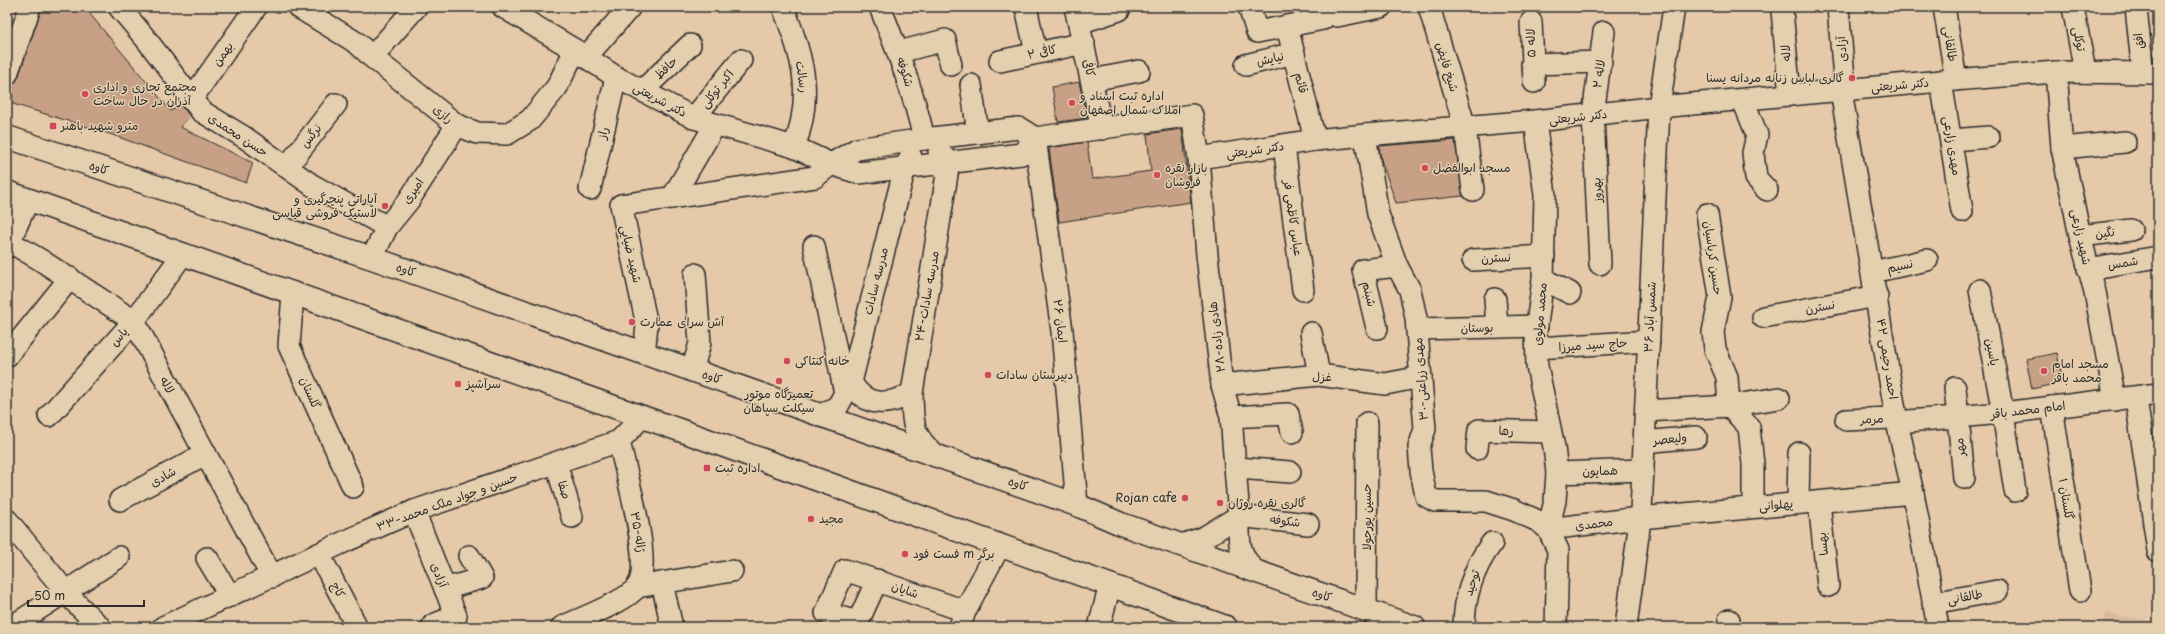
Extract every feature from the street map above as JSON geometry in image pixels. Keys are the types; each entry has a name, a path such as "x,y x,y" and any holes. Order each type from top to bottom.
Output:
{"main road":[{"name":"کاوه","path":"7,137 372,258 1076,505 1181,545 1414,627"},
{"path":"7,192 642,416 1110,585 1216,625"}],"street":[{"path":"7,74 30,7"},
{"name":"حسن محمدی","path":"119,7 146,38 191,100 201,111 244,137 312,186 387,227"},
{"name":"بهمن","path":"191,100 256,7"},
{"name":"رازی","path":"298,7 357,43 372,57 457,125 477,133 507,134 530,120 581,54 630,7"},
{"path":"372,57 416,7"},
{"name":"دکتر شریعتی","path":"502,7 581,54 616,77 694,118 794,147 831,164 859,173 1022,154 1035,138"},
{"name":"رسالت","path":"783,7 793,32 805,78 805,105 794,147"},
{"name":"شکوفه","path":"880,7 899,52 917,107 924,138"},
{"path":"1026,7 1036,53"},
{"path":"1249,7 1257,32 1287,26 1330,14 1380,7"},
{"name":"شیخ فایض","path":"1430,7 1465,127 1473,190"},
{"name":"شمس آباد ۳۶","path":"1626,627 1643,470 1659,107 1674,7"},
{"name":"آزادی","path":"1838,7 1843,90"},
{"name":"طالقانی","path":"1944,7 1949,81"},
{"name":"توکلی","path":"2073,7 2085,72"},
{"name":"افق","path":"2136,8 2151,73"},
{"path":"1077,15 1119,10"},
{"name":"لاله","path":"1782,11 1790,95"},
{"name":"کافی","path":"1077,15 1102,129"},
{"name":"لاله ۵","path":"1531,22 1533,73 1601,62"},
{"name":"قائم","path":"1287,26 1315,140"},
{"name":"لاله ۲","path":"1593,115 1604,32"},
{"path":"899,52 945,40 951,65"},
{"name":"کافی ۲","path":"1000,61 1084,43"},
{"name":"حافظ","path":"642,91 690,45"},
{"name":"نیایش","path":"1246,65 1294,53"},
{"name":"اکبر توکلی","path":"694,118 741,60"},
{"path":"1092,80 1139,71"},
{"name":"دکتر شریعتی","path":"1199,158 1315,140 1535,122 1659,107 1843,90 2056,72 2151,73"},
{"name":"شهید زارعی","path":"2056,72 2062,148 2080,236 2095,292 2115,400"},
{"name":"راز","path":"590,189 616,77"},
{"name":"مهدی زارعی","path":"1949,81 1951,140 1962,212"},
{"path":"971,85 978,133"},
{"name":"۴۲ احمد رحیمی","path":"1843,90 1898,422 1938,627"},
{"path":"1743,100 1757,135 1753,153 1756,178 1767,190"},
{"name":"نرگس","path":"287,167 336,104"},
{"path":"831,164 857,149 924,138 1018,128 1035,138 1192,115 1199,158"},
{"name":"بهروز","path":"1593,115 1600,264"},
{"name":"محمد مولوی","path":"1535,122 1545,195 1543,279 1537,326 1537,366 1557,473 1555,502 1548,529"},
{"name":"امیری","path":"372,258 387,227 409,200 457,125"},
{"path":"672,198 715,125"},
{"name":"۳۰-مهدی زراعتی","path":"1365,135 1378,214 1397,266 1410,290 1417,329 1425,429 1419,447 1421,471 1426,496 1435,501 1486,501 1533,519 1548,529"},
{"path":"1951,140 1989,137"},
{"path":"924,138 949,162"},
{"name":"مدرسه سادات","path":"820,416 838,406 848,387 904,167 924,138"},
{"name":"۲۶ ایمان","path":"1035,138 1062,331 1076,505"},
{"path":"2062,148 2125,142"},
{"name":"عباس کاظمی فر","path":"1284,146 1303,290"},
{"name":"۲۸-هادی زاده","path":"1199,158 1207,255 1222,385 1231,417 1239,516 1239,548 1244,560 1254,570"},
{"name":"۲۴-مدرسه سادات","path":"936,456 922,444 914,432 912,393 949,162"},
{"name":"شهید ضیایی","path":"644,354 647,325 621,205 815,177 831,164"},
{"path":"9,245 28,200"},
{"name":"حسین کرباسیان","path":"1707,214 1720,297 1713,332 1715,349 1727,377 1729,406"},
{"name":"نگین","path":"2080,236 2131,230"},
{"name":"لاله","path":"9,245 70,278 134,321 272,577"},
{"path":"814,246 848,387 868,400 886,403 896,402 912,393"},
{"name":"یاس","path":"49,416 134,321 183,254"},
{"name":"نسترن","path":"1473,260 1544,256"},
{"name":"شمس","path":"2088,269 2158,257"},
{"name":"نسیم","path":"1872,272 1927,260"},
{"name":"شبنم","path":"1377,328 1363,270 1397,266"},
{"path":"692,371 700,343 695,274"},
{"path":"7,356 70,278"},
{"path":"1543,279 1570,293"},
{"name":"یاسین","path":"1980,290 2003,413 2015,491"},
{"name":"گلستان","path":"293,293 289,346 353,488"},
{"name":"نسترن","path":"1763,317 1876,296"},
{"path":"1495,299 1497,327"},
{"name":"بوستان","path":"1417,329 1537,326"},
{"path":"1312,332 1319,375"},
{"name":"حاج سید میرزا","path":"1537,348 1649,341"},
{"name":"غزل","path":"1222,385 1319,375 1385,384 1421,378"},
{"name":"مهر","path":"1955,388 1964,478"},
{"name":"امام محمد باقر","path":"1898,422 2003,413 2136,398 2158,394"},
{"path":"1646,411 1729,406 1780,398"},
{"path":"2136,398 2158,551"},
{"path":"1729,406 1749,427 1753,464 1753,508"},
{"name":"گلستان ۱","path":"2052,407 2080,591"},
{"path":"1231,417 1288,414 1292,432"},
{"name":"۳۳-حسین و جواد ملک محمد","path":"163,627 414,511 619,441 642,416"},
{"name":"مرمر","path":"1846,420 1891,418 1898,422"},
{"name":"حسین پورجولا","path":"1366,610 1367,423"},
{"name":"رها","path":"1477,449 1479,430 1550,432"},
{"name":"ولیعصر","path":"1644,442 1696,437"},
{"name":"۳۵-ژاله","path":"619,441 643,551 642,574 637,587"},
{"path":"1798,504 1799,453"},
{"name":"شادی","path":"120,500 205,454"},
{"name":"صفا","path":"556,463 572,516"},
{"path":"1236,468 1290,472"},
{"name":"همایون","path":"1557,473 1643,470"},
{"name":"پهلوانی","path":"1639,518 1913,493"},
{"name":"بهسا","path":"1819,502 1828,586"},
{"name":"آزادی","path":"414,511 456,616 433,626"},
{"path":"1181,545 1203,538 1239,516"},
{"name":"شکوفه","path":"1239,516 1308,524"},
{"name":"محمدی","path":"1548,529 1639,518"},
{"path":"7,520 66,591 100,627"},
{"path":"1548,529 1558,550 1556,627"},
{"name":"توحید","path":"1464,627 1464,606 1480,559 1492,543"},
{"path":"963,619 1000,545"},
{"name":"کاج","path":"319,554 351,625"},
{"path":"445,589 482,578 469,556"},
{"path":"12,627 118,557"},
{"path":"207,558 230,596"},
{"name":"شایان","path":"877,580 858,622 826,614 846,570 877,580 963,619"},
{"path":"562,627 584,622 618,601 637,587 732,571"},
{"path":"662,582 672,627"},
{"path":"1098,627 1110,585"},
{"name":"طالقانی","path":"1933,603 1997,591"}],"shaded area":[{"path":"2106,613 2158,623 2158,627 2105,627"}],"building":[{"name":"مجتمع تجاری و اداری آذران در حال ساخت","path":"42,7 84,7 171,111 180,105 190,116 180,127 253,163 246,183 107,133 13,104 12,85 18,78"},
{"name":"اداره ثبت اسناد و املاک شمال اصفهان","path":"1079,82 1087,118 1058,122 1052,87"},
{"name":"بازار نقره فروشان","path":"1182,129 1191,202 1059,222 1049,148 1087,142 1092,179 1151,171 1147,134"},
{"name":"مسجد ابوالفضل","path":"1455,140 1463,196 1396,203 1381,160 1379,146"},
{"name":"مسجد امام محمد باقر","path":"2057,353 2063,382 2032,389 2026,359"}],"place":[{"name":"گالری لباس زنانه مردانه یسنا","path":"1852,78"},
{"name":"مجتمع تجاری و اداری آذران در حال ساخت","path":"85,94"},
{"name":"اداره ثبت اسناد و املاک شمال اصفهان","path":"1072,103"},
{"name":"مترو شهید باهنر","path":"53,126"},
{"name":"مسجد ابوالفضل","path":"1425,168"},
{"name":"بازار نقره فروشان","path":"1157,175"},
{"name":"آپاراتی پنچرگیری و لاستیک فروشی قیاسی","path":"385,206"},
{"name":"آش سرای عمارت","path":"632,322"},
{"name":"خانه کنتاکی","path":"787,361"},
{"name":"مسجد امام محمد باقر","path":"2044,371"},
{"name":"دبیرستان سادات","path":"988,375"},
{"name":"تعمیرگاه موتور سیکلت سپاهان","path":"779,381"},
{"name":"سرآشپز","path":"458,384"},
{"name":"اداره ثبت","path":"707,468"},
{"name":"Rojan cafe","path":"1185,498"},
{"name":"گالری نقره روژان","path":"1220,503"},
{"name":"مجید","path":"811,519"},
{"name":"فست فود m برگر","path":"905,554"}]}
